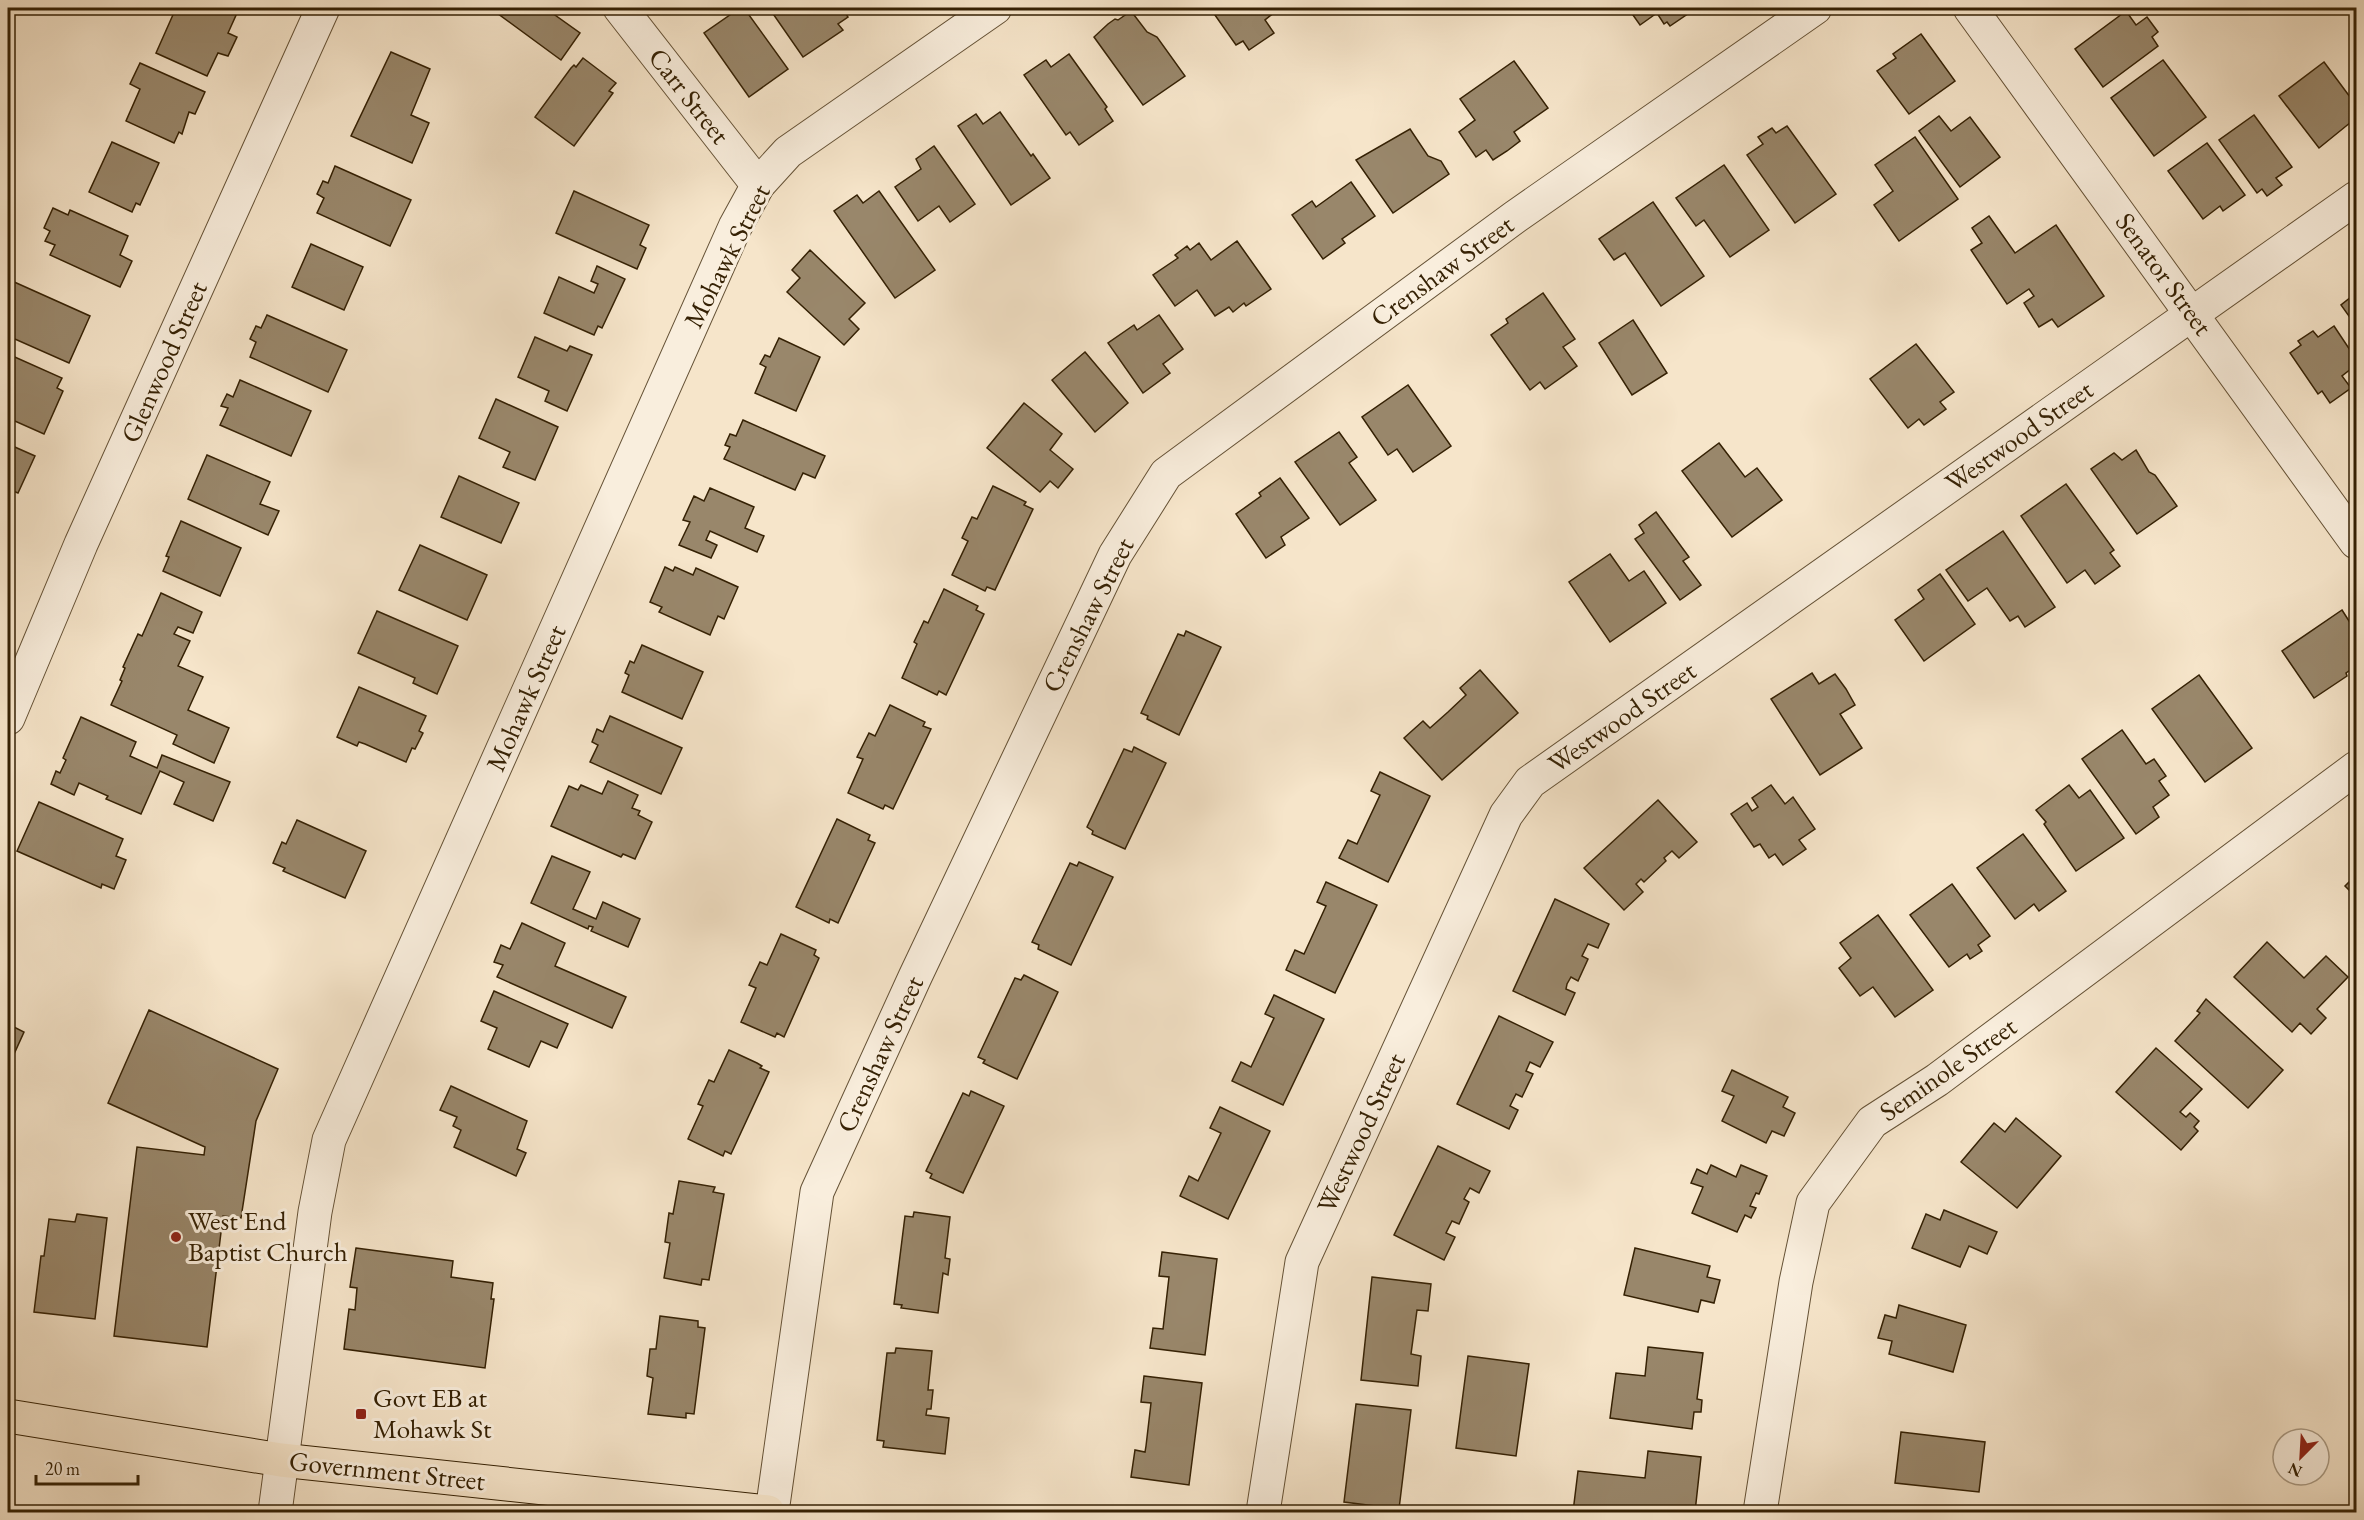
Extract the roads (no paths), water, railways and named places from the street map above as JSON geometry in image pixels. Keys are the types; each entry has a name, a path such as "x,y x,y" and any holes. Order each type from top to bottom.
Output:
{"main road":[{"name":"Government Street","path":"8,1416 281,1460 770,1512"}],"street":[{"name":"Glenwood Street","path":"8,718 86,534 323,8"},
{"name":"Carr Street","path":"620,8 758,185"},
{"name":"Mohawk Street","path":"275,1512 315,1212 329,1140 735,227 758,185 788,152 996,8"},
{"name":"Crenshaw Street","path":"770,1512 817,1192 915,977 1115,555 1166,474 1515,217 1815,8"},
{"name":"Senator Street","path":"1970,8 2356,542"},
{"name":"Westwood Street","path":"1263,1512 1302,1262 1506,814 1530,782 2356,198"},
{"name":"Seminole Street","path":"1760,1512 1796,1282 1813,1203 1872,1122 1937,1080 2356,768"}],"place":[{"name":"West End Baptist Church","path":"176,1237"},
{"name":"Govt EB at Mohawk St","path":"361,1414"}]}
